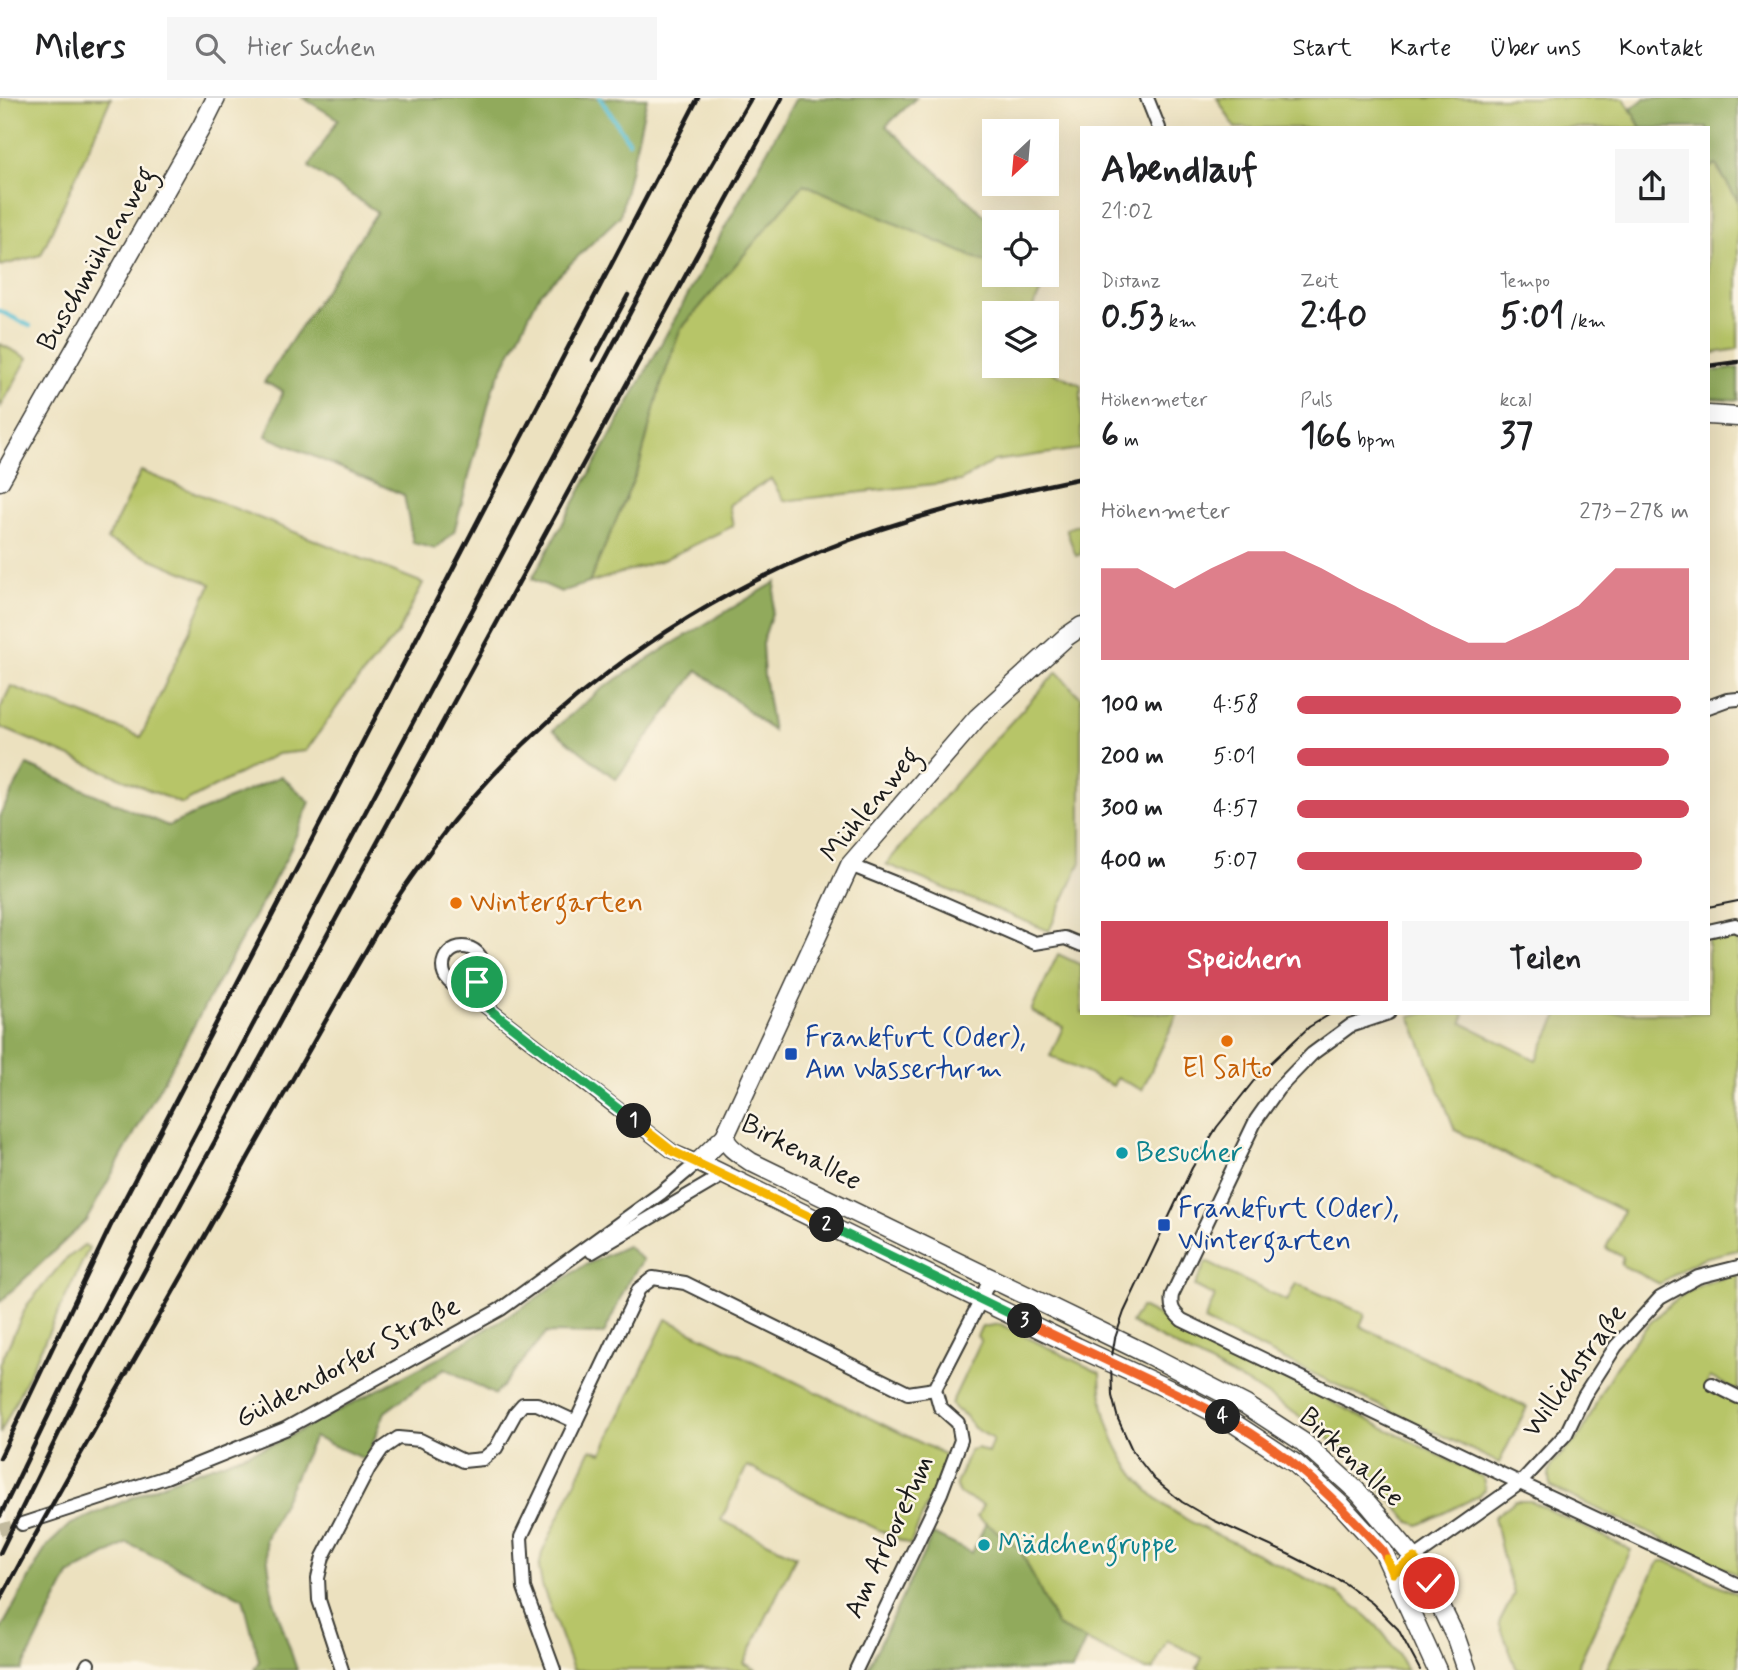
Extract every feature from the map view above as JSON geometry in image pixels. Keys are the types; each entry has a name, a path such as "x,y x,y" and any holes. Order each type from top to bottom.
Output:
{"street":[{"name":"Buschmühlenweg","path":"0,481 216,98"},
{"path":"1147,98 1158,126"},
{"path":"1710,415 1738,416"},
{"name":"Mühlenweg","path":"725,1136 850,865 977,718 1080,627"},
{"path":"1710,706 1738,699"},
{"path":"850,865 1035,943 1066,938 1080,944"},
{"path":"1710,931 1735,925 1738,927"},
{"path":"472,985 480,1002 672,1151 698,1162"},
{"name":"Birkenallee","path":"1383,1015 1350,1026 1312,1054 1278,1089 1256,1120 1172,1295 1170,1304 1174,1313 1182,1320 1738,1585"},
{"name":"Birkenallee","path":"725,1136 698,1162 1076,1347 1177,1393 1242,1429 1296,1464 1342,1506 1383,1551 1437,1670"},
{"name":"Birkenallee","path":"725,1136 725,1142 751,1162 1137,1349 1233,1398 1303,1441 1359,1493 1414,1558 1456,1638 1466,1670"},
{"name":"Güldendorfer Straße","path":"22,1524 166,1477 285,1429 501,1310 661,1193 698,1162"},
{"name":"Güldendorfer Straße","path":"532,1288 723,1175"},
{"name":"Willichstraße","path":"1393,1573 1520,1483 1566,1434 1584,1396 1616,1346 1660,1297 1698,1277 1738,1267"},
{"path":"554,1670 524,1588 522,1537 639,1289 653,1278 685,1283 908,1393 935,1389 990,1278"},
{"path":"1712,1384 1738,1397"},
{"name":"Am Arboretum","path":"856,1670 941,1493 961,1440 958,1423 940,1407 935,1389"},
{"path":"342,1670 319,1600 318,1578 323,1557 382,1448 398,1438 420,1440 463,1461 483,1460 496,1448 523,1404 537,1404 576,1422"}],"green space":[{"path":"0,98 111,98 41,255 0,266"},
{"path":"303,98 647,98 620,216 540,293 493,388 454,532 435,549 413,543 404,495 266,436 283,391 264,382 377,212 309,167 338,119"},
{"path":"796,98 916,98 886,126 982,213 982,261 804,184 680,330 658,394 639,467 589,583 561,592 532,579"},
{"path":"1217,98 1624,98 1640,126 1234,126"},
{"path":"1645,98 1738,98 1738,201 1716,165 1710,168 1710,126 1640,126 1631,109"},
{"path":"1715,164 1738,201 1738,349 1710,354 1710,168"},
{"path":"804,184 982,261 982,287 1043,287 1036,301 982,301 982,378 1059,378 1059,375 1080,385 1080,449 994,461 960,481 784,501 771,479 729,505 733,526 663,560 589,583 639,467 658,394 680,330"},
{"path":"0,344 28,358 0,408"},
{"path":"1738,368 1738,400 1710,398 1710,372"},
{"path":"141,471 423,583 398,633 347,693 306,751 277,754 182,804 0,727 0,709 11,686 141,737 211,584 107,540"},
{"path":"1080,524 1080,554 1076,556 1066,529"},
{"path":"776,582 772,613 762,644 773,731 698,670 616,779 553,730 600,690"},
{"path":"1057,672 1080,697 1080,864 1049,931 886,864"},
{"path":"27,765 168,826 281,776 310,802 286,859 86,1221 0,1302 0,815"},
{"path":"1738,935 1738,1250 1703,1258 1660,1284 1621,1265 1623,1257 1606,1248 1623,1211 1455,1130 1410,1016 1464,1015 1462,1023 1536,1060 1558,1015 1710,1015 1710,940"},
{"path":"1058,954 1080,965 1080,1015 1177,1015 1142,1090 1117,1078 1113,1086 1050,1056 1063,1027 1031,1011"},
{"path":"84,1245 89,1248 0,1434 0,1364 27,1305 63,1262"},
{"path":"627,1246 643,1260 628,1282 604,1334 546,1333 495,1395 445,1368 385,1412 366,1460 314,1437 265,1540 273,1598 297,1670 254,1670 259,1661 243,1598 127,1543 69,1575 22,1670 0,1670 0,1631 46,1547 69,1525 168,1482 276,1443 437,1359 529,1303 583,1266"},
{"path":"1206,1262 1287,1301 1296,1283 1365,1314 1360,1326 1527,1407 1499,1463 1204,1321 1215,1296 1195,1286"},
{"path":"1738,1275 1738,1391 1710,1377 1706,1386 1738,1403 1738,1575 1551,1487 1549,1478 1557,1458 1575,1441 1587,1424 1601,1393 1633,1342 1659,1314 1688,1292"},
{"path":"1141,1307 1483,1477 1485,1489 1479,1496 1419,1525 1410,1522 1365,1470 1316,1427 1256,1388 1131,1323"},
{"path":"666,1319 948,1456 910,1545 747,1466 721,1520 796,1556 744,1663 757,1670 573,1670 542,1585 539,1568 542,1553 591,1449 602,1453"},
{"path":"1000,1324 1100,1373 1106,1417 1123,1458 1135,1476 1167,1507 1199,1526 1348,1601 1377,1626 1407,1670 1200,1670 1197,1668 1202,1658 1167,1640 1153,1670 1146,1670 1057,1626 1020,1549 977,1517 983,1505 959,1494 956,1484 970,1450 978,1448 988,1453 993,1439 974,1428 965,1415 951,1404 981,1341 977,1336 982,1327"},
{"path":"1515,1501 1531,1501 1631,1550 1576,1670 1517,1670 1499,1623 1514,1594 1494,1517"},
{"path":"986,1523 1020,1549 1057,1626 1086,1640 1072,1670 867,1670 933,1534 972,1553"},
{"path":"1660,1561 1666,1561 1738,1594 1738,1670 1606,1670"}],"waterway":[{"path":"600,98 629,142"},
{"path":"0,311 30,326"}],"tunnel":[{"path":"0,1530 22,1524"}],"tram line":[{"path":"1710,907 1738,901"},
{"path":"1329,1015 1309,1027 1260,1073 1217,1127 1192,1168 1124,1312 1115,1338 1111,1362 1112,1396 1118,1419 1133,1452 1154,1479 1182,1502 1213,1520 1343,1582 1372,1603 1398,1629 1420,1670"}],"railway":[{"path":"0,1458 110,1227 698,98"},
{"path":"0,1516 68,1375 376,792 676,226 751,98"},
{"path":"0,1553 83,1384 782,98"},
{"path":"593,360 628,295"},
{"path":"1710,366 1738,362"},
{"path":"0,1600 389,911 471,799 513,755 559,712 608,673 712,604 766,575 821,551 917,518 982,500 1080,478"}],"place":[{"name":"Wintergarten","path":"456,903"},
{"name":"El Salto","path":"1227,1041"},
{"name":"Frankfurt (Oder), Am Wasserturm","path":"791,1054"},
{"name":"Besucher","path":"1122,1153"},
{"name":"Frankfurt (Oder), Wintergarten","path":"1164,1225"},
{"name":"Mädchengruppe","path":"984,1545"}],"route":[{"path":"477,982 472,985 480,1002 672,1151 1076,1347 1177,1393 1232,1422 1296,1464 1342,1506 1383,1551 1393,1573 1414,1558 1429,1583"}]}
